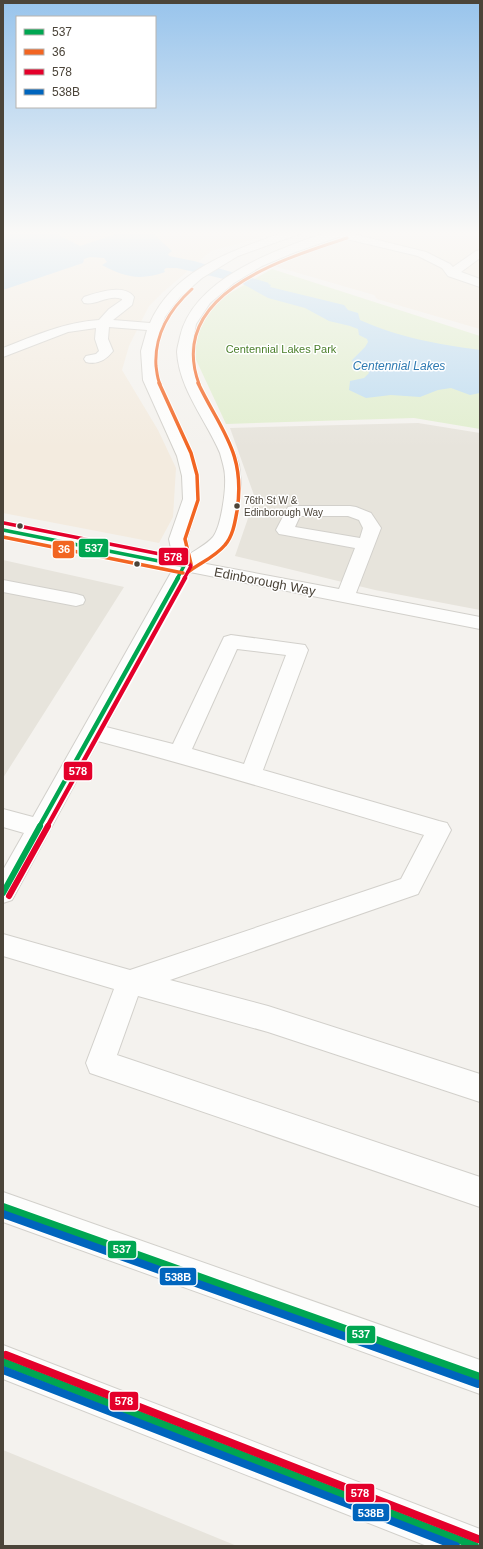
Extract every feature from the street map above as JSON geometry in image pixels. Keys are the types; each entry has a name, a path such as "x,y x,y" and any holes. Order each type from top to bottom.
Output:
{"street":[{"path":"91,359 101,356 106,351 101,338 104,323 111,312 126,303"},
{"path":"168,303 154,327 148,352 150,380 185,456 190,476 190,499 178,539 184,566"},
{"path":"3,892 184,566 219,541 228,518 232,499 233,476 230,465 222,441 191,383 184,361 187,335 195,315 204,303"},
{"path":"3,353 66,328 104,323 154,327"},
{"name":"Edinborough Way","path":"3,530 480,623"},
{"path":"345,597 365,544"},
{"path":"3,586 76,600"},
{"path":"179,754 231,642 298,650 250,776"},
{"path":"92,731 179,754 439,830 409,887 130,982"},
{"path":"3,818 38,828"},
{"path":"3,945 130,982 268,1019 480,1088"},
{"path":"130,982 100,1063 480,1192"},
{"path":"3,1207 480,1377"},
{"path":"3,1362 475,1546"}],"shaded area":[{"path":"3,303 152,303 129,346 122,370 158,430 176,468 173,517 159,543 3,513"},
{"path":"392,303 480,303 480,329"},
{"path":"418,423 480,433 480,610 375,590 235,556 255,498 230,428"},
{"path":"3,560 124,587 3,778"},
{"path":"3,1450 237,1546 3,1546"}],"green space":[{"name":"Centennial Lakes Park","path":"378,303 480,336 480,429 414,418 226,424 191,349 211,304"}],"water":[{"name":"Centennial Lakes","path":"288,303 337,303 344,305 348,310 358,313 360,320 404,336 434,343 480,350 480,393 470,395 451,388 438,390 420,397 391,395 366,398 349,390 350,381 364,378 369,373 366,366 351,361 365,347 368,342 367,339 359,335 358,329 329,321 305,308"}],"transit line":[{"name":"36","path":"178,303 165,321 159,335 155,352 157,378 191,453 197,475 198,500 185,539 191,564"},
{"name":"36","path":"188,572 217,553 225,545 232,532 237,508 239,487 235,455 198,382 192,352 198,325 214,303"},
{"name":"578","path":"4,523 185,559 191,566 9,896"},
{"name":"537","path":"3,530 184,566"},
{"name":"36","path":"3,537 183,573"},
{"name":"537","path":"3,893 184,566"},
{"name":"537","path":"3,1207 480,1377"},
{"name":"538B","path":"3,1214 478,1384"},
{"name":"578","path":"6,1355 478,1539"},
{"name":"537","path":"3,1362 475,1546"},
{"name":"538B","path":"3,1370 456,1546"}],"place":[{"name":"76th St W & Edinborough Way","path":"237,506"}]}
